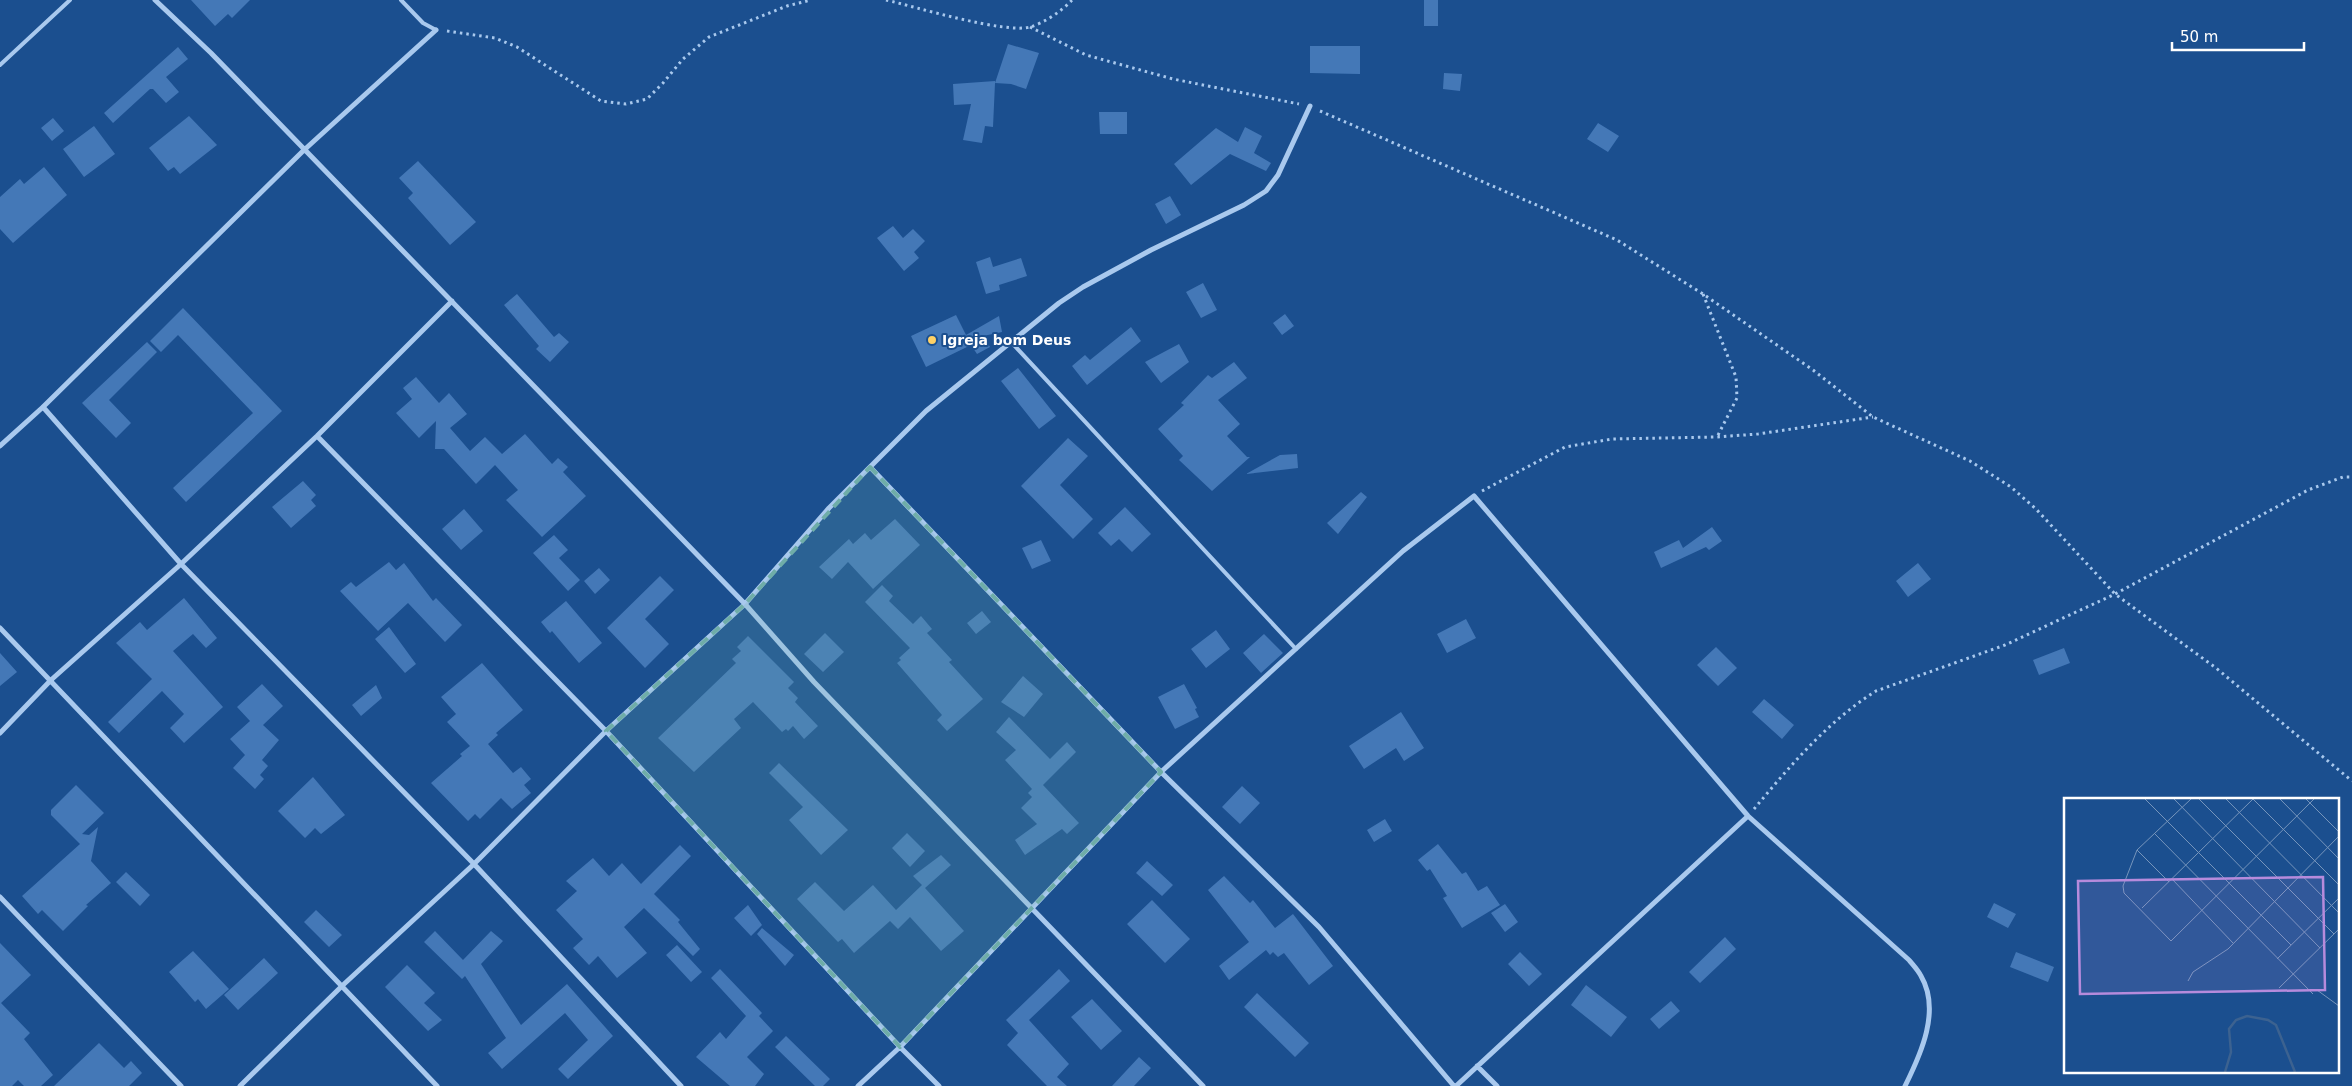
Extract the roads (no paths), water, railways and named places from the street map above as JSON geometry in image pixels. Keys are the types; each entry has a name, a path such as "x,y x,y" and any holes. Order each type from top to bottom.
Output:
{"street":[{"path":"155,0 211,53 745,604 814,682 1203,1086"},
{"path":"0,446 43,407 304,151 436,30"},
{"path":"240,1086 343,986 474,864 606,730 745,604 829,508 926,411 1059,303 1151,250 1244,205 1266,191 1278,175 1310,106"},
{"path":"0,733 50,680 181,564 316,436 452,301"},
{"path":"43,407 181,564 474,864 681,1086"},
{"path":"316,436 606,730 900,1047 939,1086"},
{"path":"870,467 1161,772 1319,927 1455,1086 1748,816"},
{"path":"858,1086 900,1047 1161,772 1402,551 1474,496 1748,816 1909,960 1922,976 1928,1006 1926,1035 1918,1062 1905,1086"},
{"path":"0,628 437,1086"},
{"path":"0,897 181,1086"},
{"path":"1477,1066 1496,1086"}],"lane":[{"path":"0,65 70,0"},
{"path":"401,0 423,23 436,30"},
{"path":"1012,343 1296,649"}],"place":[{"name":"Igreja bom Deus","path":"932,340"}]}
